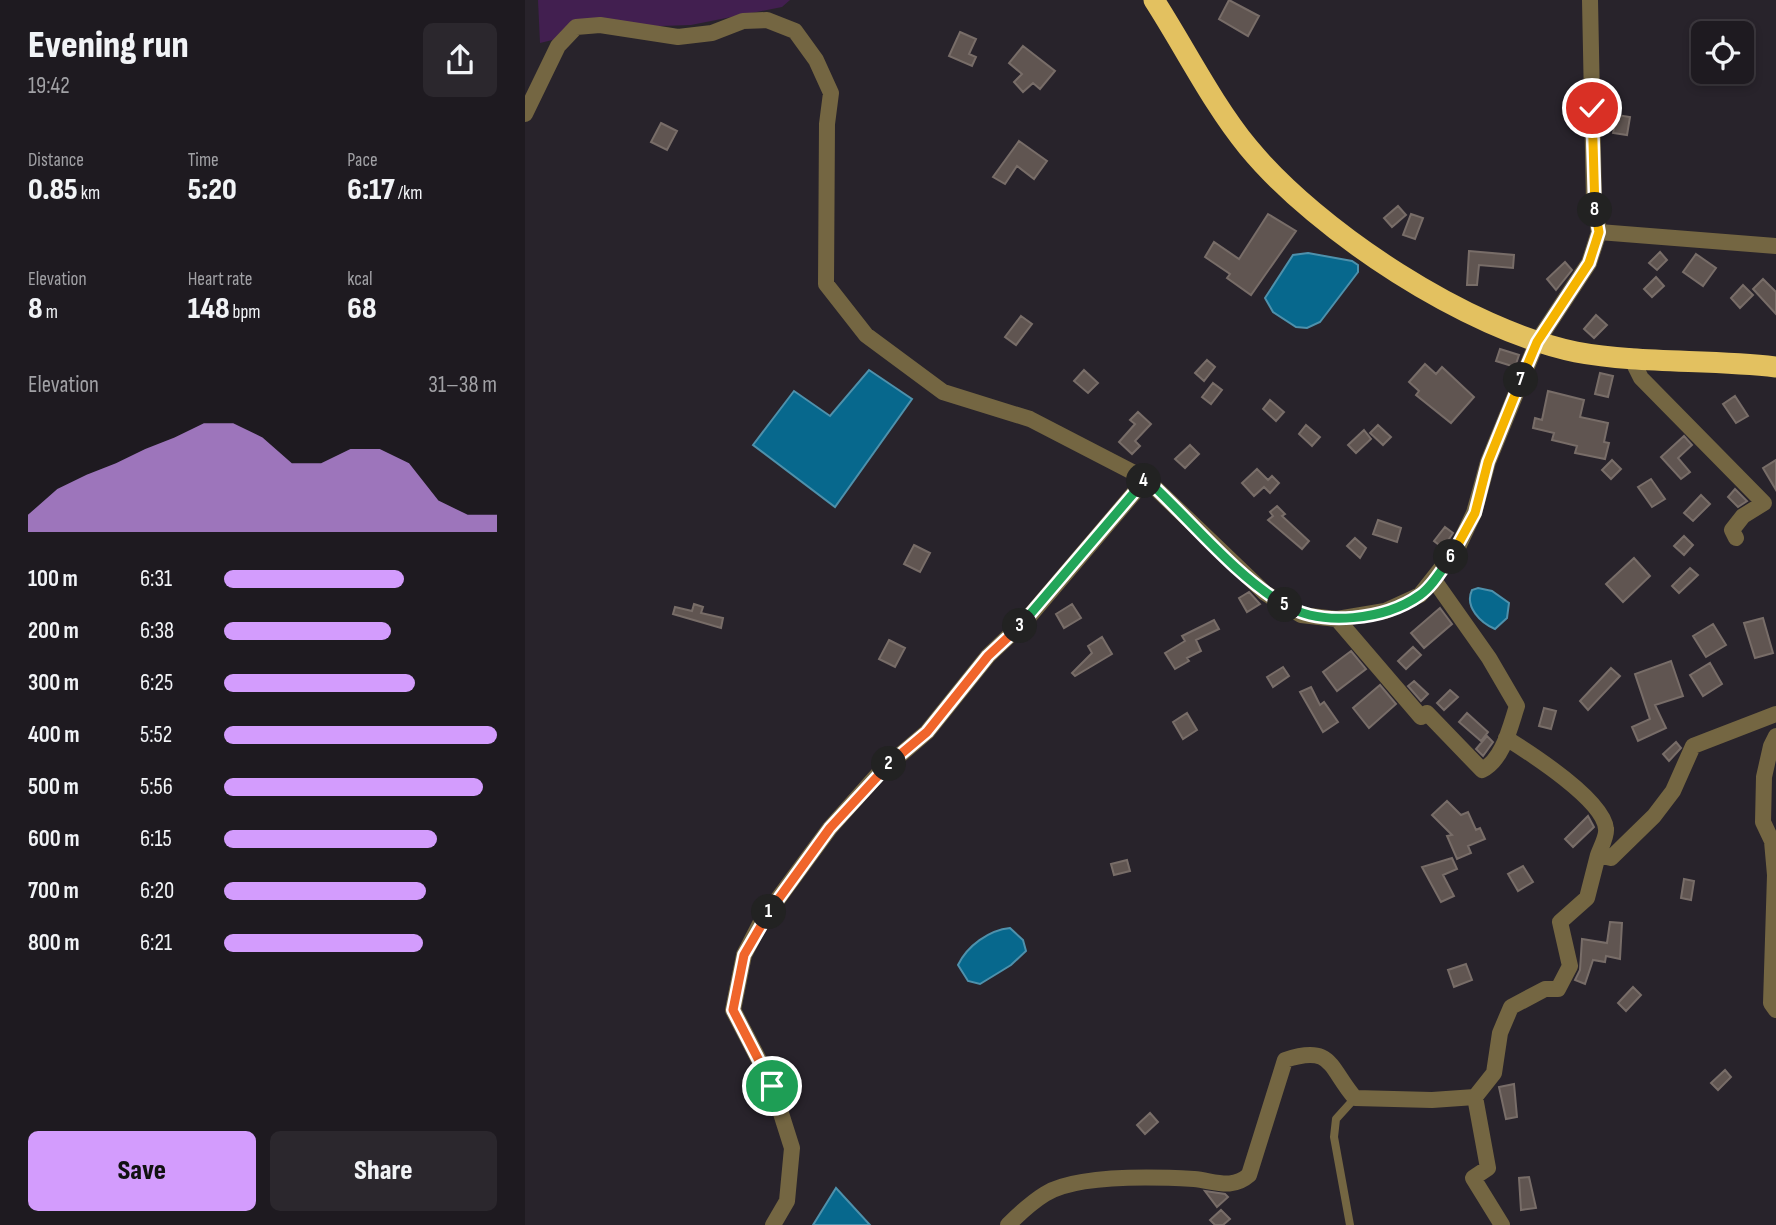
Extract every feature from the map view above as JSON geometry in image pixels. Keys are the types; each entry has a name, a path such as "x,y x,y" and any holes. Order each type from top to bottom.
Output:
{"highway":[{"path":"1154,0 1246,144 1295,195 1393,269 1487,321 1537,342 1602,356 1776,367"}],"street":[{"path":"525,114 558,46 576,27 600,25 678,37 712,33 743,21 767,20 795,30 816,60 831,93 827,138 827,284 866,335 943,393 1030,419 1146,479 1265,593 1301,615 1337,619 1385,611 1420,595 1458,547 1475,513 1488,462 1537,342 1589,263 1599,232 1594,202 1590,0"},
{"path":"1599,232 1776,246"},
{"path":"1630,356 1641,378 1764,503 1742,516 1732,530 1736,538"},
{"path":"773,1225 787,1201 792,1147 772,1086 733,1010 744,955 761,922 830,828 880,772 927,732 988,656 1027,618 1146,479"},
{"path":"1337,619 1421,717 1427,713 1482,770 1491,766 1506,738 1517,706 1489,658 1434,580"},
{"path":"1598,855 1611,858 1654,816 1673,791 1693,746 1776,714"},
{"path":"1776,736 1770,746 1764,777 1763,822 1772,841 1775,875 1771,1003 1776,1010"},
{"path":"1009,1225 1047,1192 1070,1186 1140,1177 1203,1180 1228,1185 1241,1182 1249,1175 1285,1060 1302,1054 1324,1056 1335,1065 1340,1081 1355,1098 1432,1100 1475,1097 1494,1073 1500,1033 1511,1007 1545,989 1558,989 1570,966 1560,922 1587,898 1607,830 1602,815 1538,759 1506,738"},
{"path":"1475,1097 1488,1168 1473,1178 1502,1225"}],"lane":[{"path":"1350,1225 1334,1137 1336,1119 1355,1098"}],"shaded area":[{"path":"538,0 790,0 782,7 691,25 602,28 540,43"}],"water":[{"path":"1308,253 1352,261 1358,265 1358,272 1320,322 1307,328 1296,327 1273,312 1265,298 1293,255"},
{"path":"869,370 912,399 835,507 753,445 794,391 830,416"},
{"path":"1478,588 1492,591 1509,603 1507,618 1495,629 1479,619 1472,608 1470,596 1472,590"},
{"path":"1010,928 1023,940 1026,951 1011,965 980,984 968,981 958,965 967,951 994,932"},
{"path":"836,1188 870,1225 813,1225"}],"building":[{"path":"1229,0 1259,16 1248,36 1219,19"},
{"path":"960,32 976,39 969,54 976,57 972,66 949,56"},
{"path":"1023,46 1055,71 1040,89 1033,83 1023,92 1014,82 1022,74 1009,63"},
{"path":"1617,115 1630,117 1627,135 1613,133"},
{"path":"661,123 677,131 667,150 651,142"},
{"path":"1019,141 1047,161 1034,179 1017,166 1005,184 993,177"},
{"path":"1398,206 1406,215 1392,227 1384,218"},
{"path":"1268,214 1296,231 1251,295 1227,278 1230,274 1205,257 1214,242 1239,259"},
{"path":"1411,214 1423,218 1415,239 1403,235"},
{"path":"1469,251 1514,255 1513,268 1479,265 1477,285 1467,285"},
{"path":"1660,252 1667,260 1657,270 1649,263"},
{"path":"1696,254 1716,268 1703,286 1683,272"},
{"path":"1565,262 1572,270 1556,290 1547,279"},
{"path":"1656,277 1664,286 1652,297 1644,289"},
{"path":"1763,279 1776,292 1776,314 1753,289"},
{"path":"1743,285 1753,295 1740,308 1731,298"},
{"path":"1596,315 1607,325 1594,338 1584,329"},
{"path":"1021,316 1032,324 1016,345 1005,337"},
{"path":"1500,349 1519,355 1515,367 1496,361"},
{"path":"1207,360 1215,367 1204,381 1195,373"},
{"path":"1425,364 1436,374 1442,367 1474,397 1451,423 1416,395 1419,391 1409,382"},
{"path":"1084,370 1098,383 1088,393 1074,381"},
{"path":"1600,373 1613,376 1608,397 1595,394"},
{"path":"1213,383 1222,390 1211,404 1202,397"},
{"path":"1548,391 1584,400 1580,417 1608,423 1604,442 1609,443 1605,459 1575,453 1577,446 1552,440 1554,433 1533,428 1535,418 1542,420"},
{"path":"1735,396 1748,416 1736,423 1723,404"},
{"path":"1270,400 1284,412 1276,421 1263,409"},
{"path":"1138,412 1151,424 1135,441 1140,446 1132,454 1119,442 1135,424 1130,420"},
{"path":"1306,425 1320,437 1312,446 1299,434"},
{"path":"1378,425 1391,437 1383,445 1370,433"},
{"path":"1364,430 1371,439 1356,453 1348,445"},
{"path":"1684,436 1692,445 1678,458 1690,472 1681,479 1661,457"},
{"path":"1190,445 1199,454 1185,468 1175,459"},
{"path":"1612,460 1621,469 1611,479 1602,470"},
{"path":"1776,460 1776,490 1763,468"},
{"path":"1257,469 1268,480 1272,476 1279,483 1270,493 1264,487 1254,496 1242,483"},
{"path":"1651,479 1665,499 1652,507 1638,487"},
{"path":"1735,489 1747,501 1738,507 1728,497"},
{"path":"1701,495 1710,504 1693,521 1684,513"},
{"path":"1277,506 1285,514 1282,516 1309,541 1302,549 1268,520 1273,516 1270,512"},
{"path":"1378,520 1401,528 1397,542 1373,534"},
{"path":"1445,527 1453,533 1443,548 1434,541"},
{"path":"1684,536 1693,545 1684,555 1674,546"},
{"path":"1355,538 1366,548 1360,558 1347,546"},
{"path":"914,545 930,553 920,572 904,564"},
{"path":"1634,558 1650,576 1623,602 1606,584"},
{"path":"1690,568 1698,575 1679,593 1672,586"},
{"path":"1249,592 1260,604 1247,612 1239,598"},
{"path":"694,604 703,607 701,613 723,618 721,628 673,614 675,607 692,611"},
{"path":"1072,604 1081,618 1064,628 1056,614"},
{"path":"1440,608 1452,624 1424,648 1411,633"},
{"path":"1763,618 1773,653 1755,658 1744,623"},
{"path":"1214,620 1219,629 1196,640 1201,651 1187,658 1189,661 1175,669 1165,653 1185,641 1182,636"},
{"path":"1713,624 1726,645 1706,657 1693,636"},
{"path":"1102,637 1112,654 1075,676 1072,673 1092,653 1088,646"},
{"path":"889,640 905,648 895,667 879,659"},
{"path":"1413,647 1421,655 1406,669 1398,661"},
{"path":"1351,651 1366,669 1337,691 1323,672"},
{"path":"1671,661 1683,696 1655,705 1666,728 1638,741 1632,727 1650,719 1635,674"},
{"path":"1710,663 1722,684 1703,696 1690,675"},
{"path":"1283,667 1289,676 1273,687 1267,677"},
{"path":"1611,668 1620,676 1588,710 1580,701"},
{"path":"1414,681 1428,694 1421,701 1408,686"},
{"path":"1380,685 1396,704 1369,728 1353,708"},
{"path":"1311,687 1320,705 1324,702 1338,722 1323,732 1300,692"},
{"path":"1450,690 1458,697 1444,710 1437,703"},
{"path":"1544,708 1556,711 1551,729 1539,726"},
{"path":"1187,713 1197,730 1183,739 1173,722"},
{"path":"1467,713 1488,732 1481,741 1459,722"},
{"path":"1487,736 1493,742 1483,756 1476,749"},
{"path":"1676,742 1681,748 1669,761 1663,754"},
{"path":"1447,801 1461,815 1468,812 1476,830 1480,828 1485,839 1468,846 1471,853 1457,859 1447,836 1452,835 1432,815"},
{"path":"1588,816 1594,827 1573,847 1565,839"},
{"path":"1452,858 1457,869 1443,875 1454,896 1441,902 1422,867"},
{"path":"1127,860 1130,871 1114,875 1111,864"},
{"path":"1523,866 1533,882 1518,891 1508,874"},
{"path":"1684,879 1694,881 1691,900 1681,898"},
{"path":"1610,922 1622,923 1620,959 1606,956 1605,962 1593,960 1585,984 1575,980 1580,970 1582,939 1607,943"},
{"path":"1466,964 1472,980 1454,987 1448,970"},
{"path":"1633,987 1641,995 1626,1011 1618,1003"},
{"path":"1725,1070 1731,1077 1718,1090 1711,1083"},
{"path":"1514,1084 1517,1117 1506,1119 1499,1087"},
{"path":"1150,1113 1158,1122 1145,1134 1137,1125"},
{"path":"1529,1177 1536,1208 1521,1210 1519,1178"},
{"path":"1205,1191 1225,1194 1228,1197 1217,1207"},
{"path":"1221,1210 1230,1219 1223,1225 1215,1225 1210,1220"}],"route":[{"path":"772,1086 733,1010 744,955 761,922 830,828 880,772 927,732 988,656 1027,618 1146,479 1265,593 1301,615 1337,619 1385,611 1420,595 1434,580 1458,547 1475,513 1488,462 1537,342 1589,263 1599,232 1594,202 1592,108"}]}
